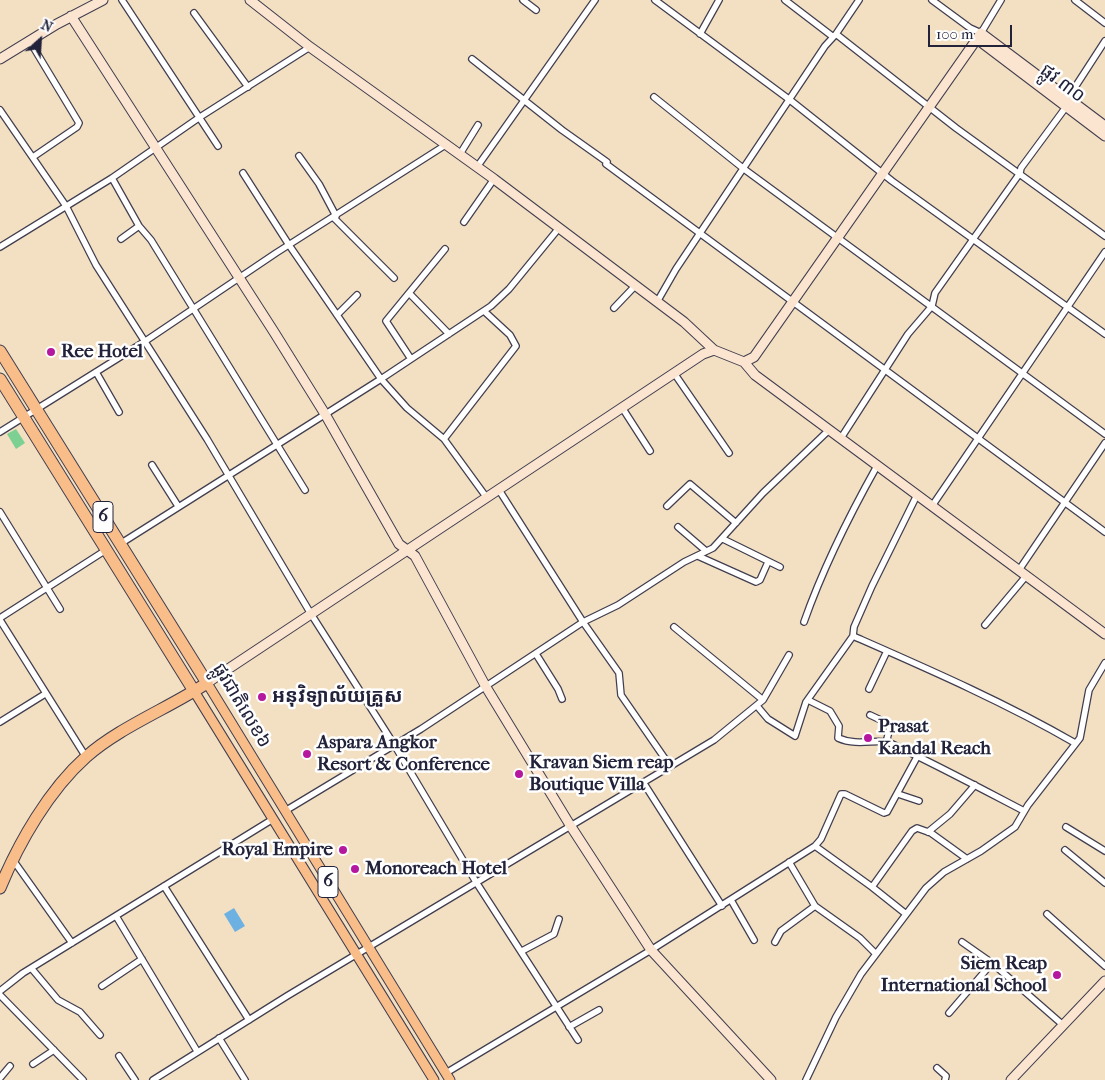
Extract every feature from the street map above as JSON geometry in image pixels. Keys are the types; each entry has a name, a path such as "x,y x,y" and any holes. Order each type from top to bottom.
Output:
{"highway":[{"name":"ផ្លូវជាតិលេខ៦","path":"0,351 207,683"},
{"name":"ផ្លូវជាតិលេខ៦","path":"0,380 194,691"},
{"path":"0,888 35,819 86,757 106,742 207,683"}],"main road":[{"name":"ផ្លូវជាតិលេខ៦","path":"207,683 448,1077"},
{"name":"ផ្លូវជាតិលេខ៦","path":"194,691 274,819 431,1079"}],"street":[{"path":"0,59 28,40 103,0"},
{"path":"122,0 218,146"},
{"path":"250,0 310,46 478,166 704,338 714,350 744,362 755,375 1105,634"},
{"path":"523,0 536,10"},
{"path":"478,166 595,0"},
{"path":"655,0 790,100 882,172 1105,334"},
{"path":"700,34 719,0"},
{"path":"785,0 1105,236"},
{"path":"657,302 676,269 859,0"},
{"path":"932,0 979,36"},
{"path":"744,362 758,352 837,236 979,36 1001,0"},
{"path":"1075,0 1105,23"},
{"path":"194,13 248,87"},
{"path":"71,16 241,278 325,414 399,544 414,556 486,687 570,825 651,950 771,1080"},
{"name":"ផ្លូវ ៣០","path":"979,36 1067,103 1105,136"},
{"path":"28,40 79,123 78,128 33,158"},
{"path":"841,438 908,334 932,306 935,293 1067,103 1105,41"},
{"path":"0,248 112,178 200,117 310,46"},
{"path":"472,59 606,163 1105,532"},
{"path":"654,97 744,169 1105,434"},
{"name":"ផ្លូវ ៣០","path":"1067,103 1105,126"},
{"path":"0,110 66,206 96,264 144,342 208,439 312,614 395,746 476,882 578,1040"},
{"path":"460,154 478,125"},
{"path":"0,432 194,310 289,245 447,144"},
{"path":"299,156 319,184 335,217 394,278"},
{"path":"243,173 289,245 381,379 407,408 444,439 488,498"},
{"path":"112,178 305,490"},
{"path":"464,222 494,179"},
{"path":"120,239 140,226"},
{"path":"120,544 381,379 484,311 509,289 559,228"},
{"path":"411,359 386,322 445,248"},
{"path":"932,506 977,437 1105,252"},
{"path":"614,308 635,286"},
{"path":"409,293 449,334"},
{"path":"337,315 357,295"},
{"path":"444,439 515,347 515,342 510,336 484,311"},
{"path":"207,683 623,409 674,373 703,354 714,350"},
{"path":"96,372 119,412"},
{"path":"674,373 729,453"},
{"path":"623,409 650,451"},
{"path":"285,812 395,746 583,622 618,605 684,562 706,551 723,538 764,493 829,430"},
{"path":"985,625 1023,573 1064,502 1105,443"},
{"path":"152,465 178,506"},
{"path":"804,622 814,593 854,508 877,466"},
{"path":"667,506 690,484 736,522"},
{"path":"499,490 583,622 619,673 621,695 670,766"},
{"path":"757,706 768,719 795,736 808,700 853,636 854,627 872,586 917,495"},
{"path":"0,512 60,609"},
{"path":"678,527 706,551"},
{"path":"723,538 780,568"},
{"path":"86,757 0,619 106,550"},
{"path":"698,556 756,582 760,580 768,562"},
{"path":"674,627 763,700"},
{"path":"853,636 1034,720 1075,743"},
{"path":"869,689 887,651"},
{"path":"536,654 558,689 562,699"},
{"path":"153,1080 196,1051 356,954 370,948 570,825 714,740 763,700 789,655"},
{"path":"806,1080 836,1017 876,954 932,881 1008,833 1075,743 1083,730 1089,690 1105,663"},
{"path":"0,722 45,694"},
{"path":"808,700 830,711 839,726 838,738 847,743 889,742 1024,811"},
{"path":"870,715 887,723 890,727 887,738 889,742"},
{"path":"448,1077 722,906 814,846 821,839 841,794 845,794 884,813 890,809 916,757"},
{"path":"644,782 722,906"},
{"path":"928,832 950,814 975,785"},
{"path":"898,794 919,801"},
{"path":"0,991 72,943 274,819"},
{"path":"1066,827 1105,851"},
{"path":"872,887 912,831 917,828 928,832 967,858"},
{"path":"814,846 872,887 906,914"},
{"path":"1065,850 1104,879"},
{"path":"13,860 72,943"},
{"path":"789,862 815,906 860,938 876,954"},
{"path":"164,886 249,1020"},
{"path":"730,900 754,940"},
{"path":"775,942 781,930 815,906"},
{"path":"1047,914 1105,966"},
{"path":"116,916 196,1051"},
{"path":"522,951 554,934 559,919"},
{"path":"962,942 992,963 1063,1025"},
{"path":"102,986 142,960"},
{"path":"949,1013 992,963"},
{"path":"32,969 58,1000 80,1012 100,1035"},
{"path":"1011,1080 1104,983"},
{"path":"0,996 83,1080"},
{"path":"569,1027 599,1010"},
{"path":"219,1038 245,1080"},
{"path":"33,1064 54,1050"},
{"path":"119,1056 135,1080"},
{"path":"0,1078 10,1066"},
{"path":"937,1068 946,1075 945,1080"}],"green space":[{"path":"16,429 25,443 16,449 7,434"}],"water":[{"path":"234,908 245,926 235,932 224,914"}],"place":[{"name":"Ree Hotel","path":"51,352"},
{"name":"អនុវិទ្យាល័យគ្រួស","path":"262,697"},
{"name":"Prasat Kandal Reach","path":"868,738"},
{"name":"Aspara Angkor Resort & Conference","path":"307,754"},
{"name":"Kravan Siem reap Boutique Villa","path":"519,774"},
{"name":"Royal Empire","path":"343,850"},
{"name":"Monoreach Hotel","path":"355,869"},
{"name":"Siem Reap International School","path":"1057,975"}]}
